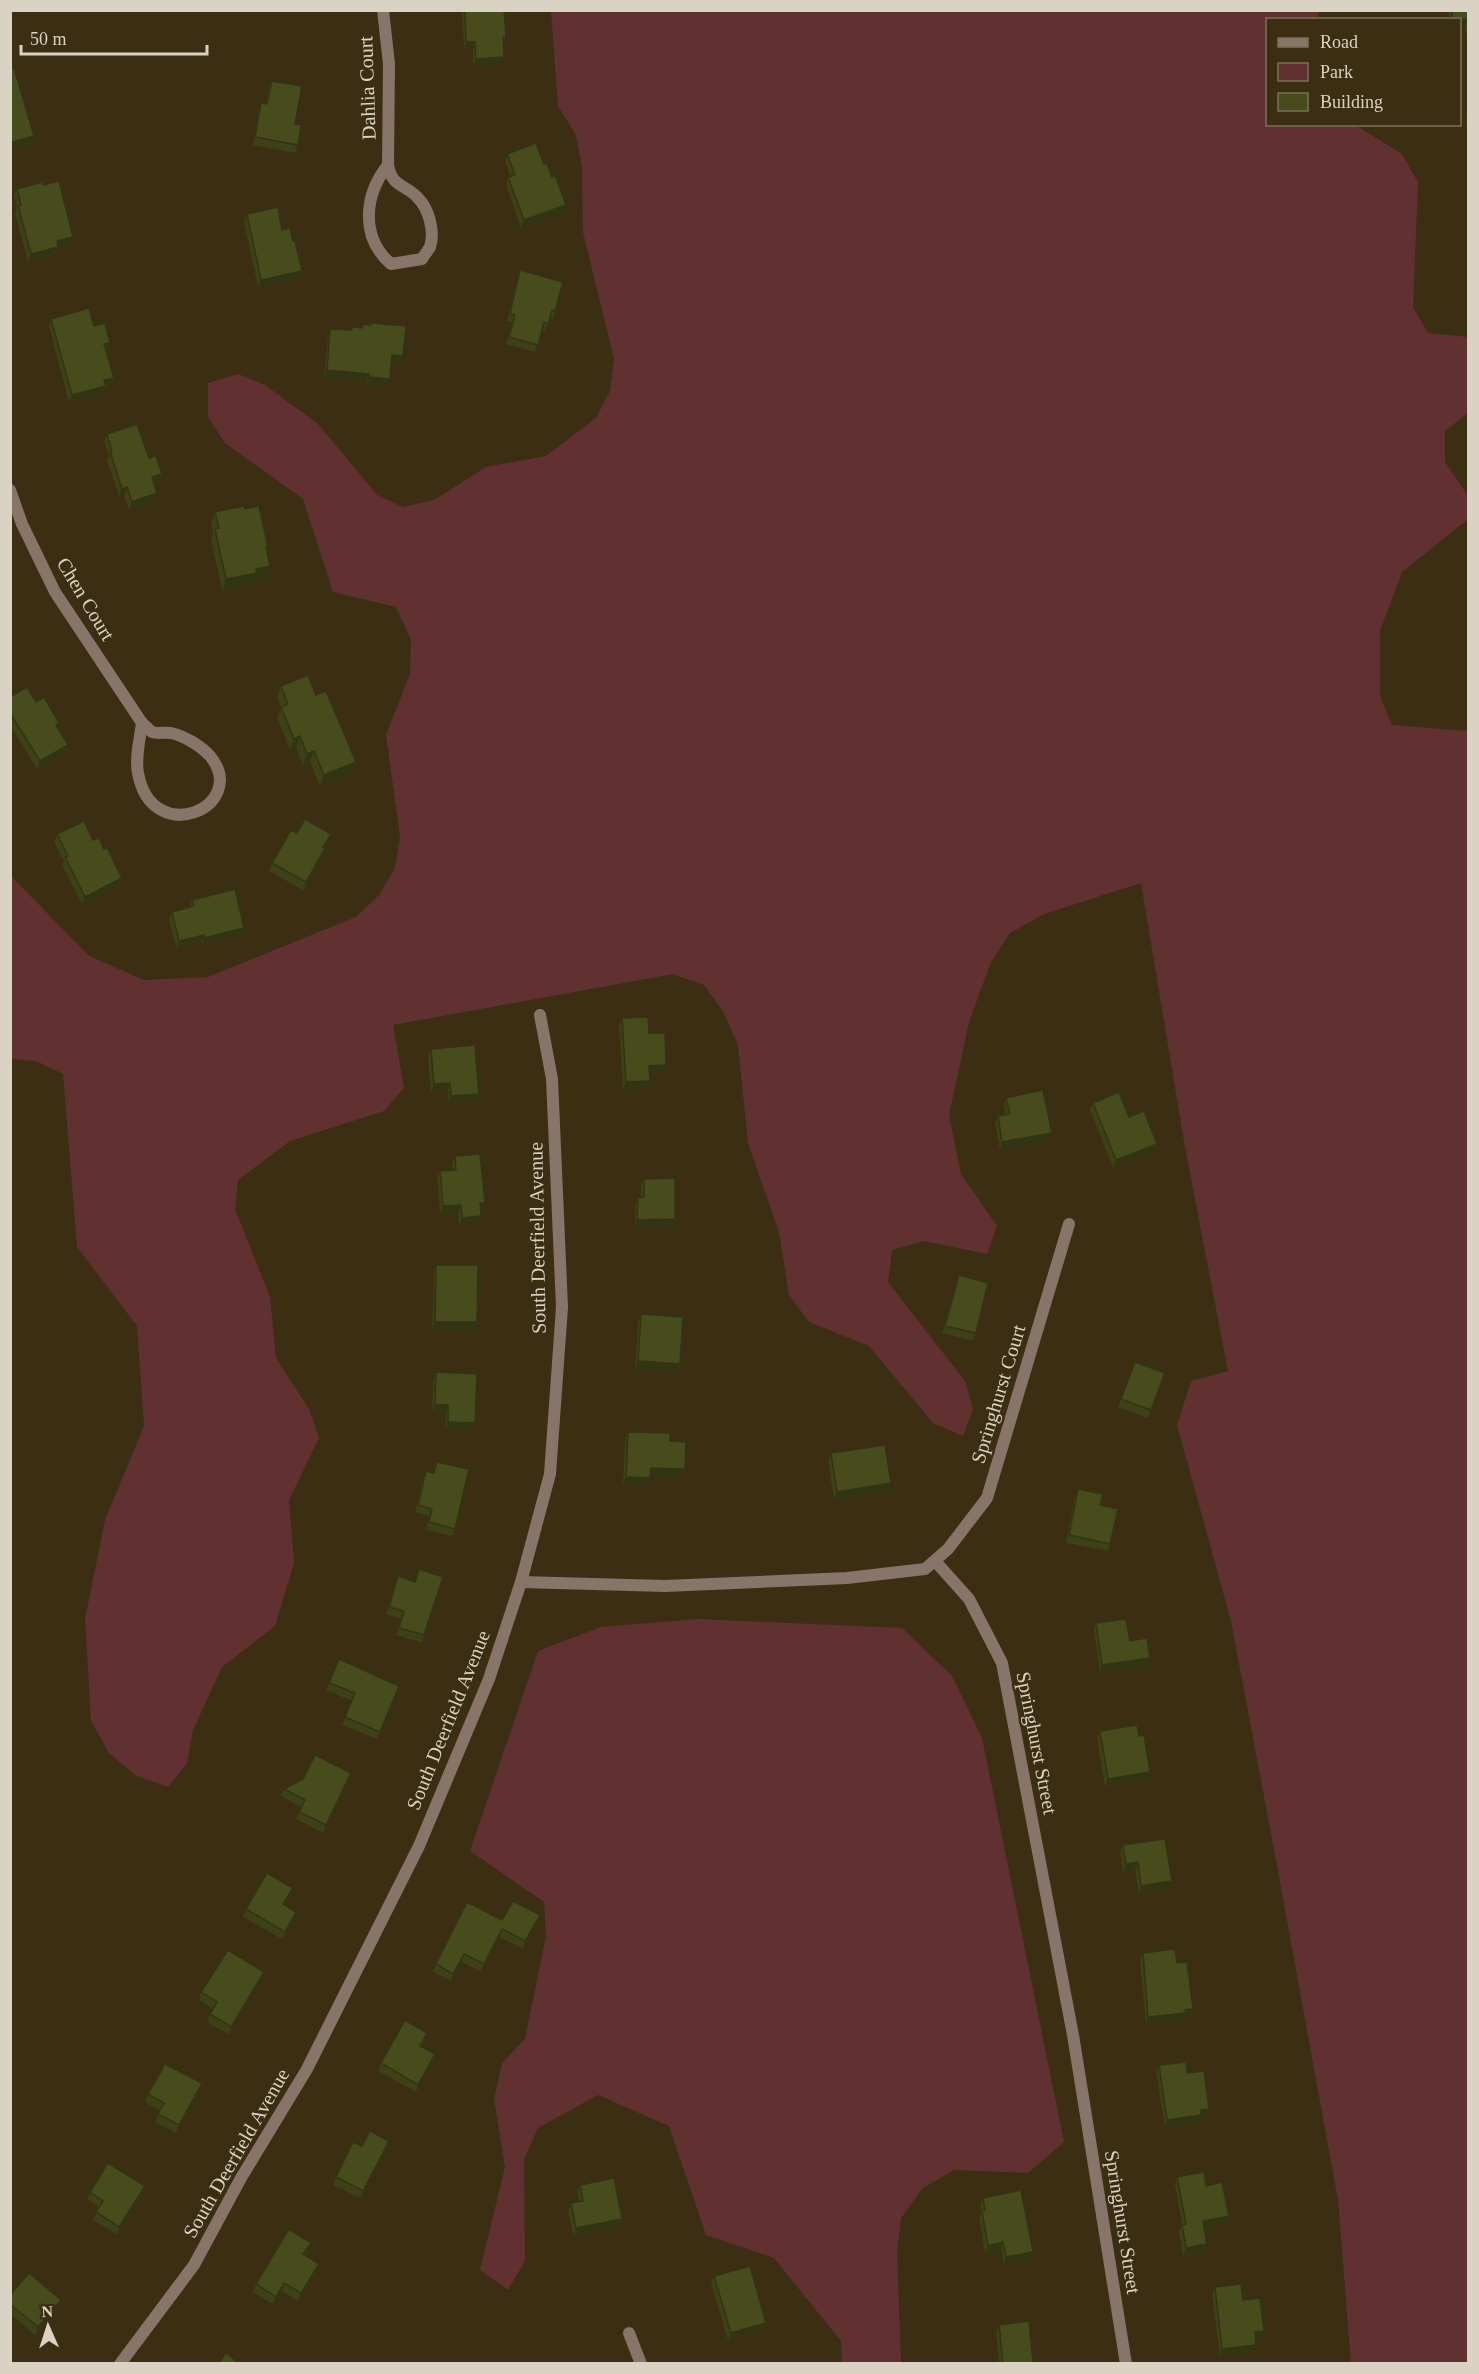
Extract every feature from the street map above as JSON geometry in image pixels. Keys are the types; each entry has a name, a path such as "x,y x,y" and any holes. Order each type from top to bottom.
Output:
{"street":[{"name":"Dahlia Court","path":"383,10 389,64 388,165 390,174 397,184 417,196 426,208 430,224 430,246 422,259 391,264 378,253 372,239 371,195 378,178 388,165"},
{"name":"Chen Court","path":"10,490 22,524 55,592 142,723"},
{"path":"142,723 152,732 171,733 193,742 209,756 218,770 219,792 210,805 177,817 164,813 146,799 138,772 142,723"},
{"name":"South Deerfield Avenue","path":"120,2364 194,2265 241,2178 307,2068 419,1846 489,1679 521,1582 550,1474 562,1307 552,1079 540,1016"},
{"name":"Springhurst Court","path":"935,1561 948,1549 987,1498 1069,1224"},
{"path":"521,1582 665,1586 847,1578 925,1569 935,1561"},
{"name":"Springhurst Street","path":"935,1561 969,1599 1002,1663 1073,2035 1126,2364"},
{"path":"629,2333 641,2364"}],"green space":[{"path":"551,11 1318,11 1319,18 1266,18 1266,126 1357,126 1402,154 1418,182 1413,307 1428,333 1468,337 1468,413 1445,431 1445,462 1468,496 1468,519 1402,572 1380,631 1380,696 1392,725 1468,731 1468,2363 1351,2363 1338,2200 1279,1876 1231,1621 1177,1425 1191,1381 1228,1371 1185,1147 1141,883 1044,914 1010,933 991,962 969,1022 949,1115 961,1174 997,1226 987,1254 924,1241 892,1250 888,1282 965,1381 973,1409 963,1436 933,1423 869,1346 809,1322 789,1295 779,1232 748,1143 738,1045 724,1013 704,985 673,974 393,1025 404,1088 384,1111 290,1141 238,1180 235,1209 270,1297 276,1358 309,1409 319,1438 289,1500 294,1563 275,1626 222,1667 193,1730 187,1763 168,1787 135,1775 109,1753 91,1721 85,1619 105,1520 144,1426 137,1326 77,1247 63,1074 36,1061 11,1059 11,876 89,956 144,980 208,977 356,917 379,895 395,868 400,836 386,735 410,674 411,640 396,607 333,592 303,499 225,443 208,417 208,383 238,374 265,385 318,424 377,495 403,507 434,500 486,467 546,456 596,418 610,391 614,359 583,232 582,167 576,135 558,106"},
{"path":"699,1619 902,1628 952,1676 982,1738 1064,2142 1028,2173 954,2170 923,2188 901,2218 897,2253 901,2363 842,2363 841,2341 774,2258 706,2235 669,2126 598,2095 538,2128 524,2159 525,2261 508,2290 480,2270 505,2167 494,2099 502,2063 525,2039 546,1936 544,1902 470,1851 538,1651 601,1627"}],"building":[{"path":"465,10 504,10 506,37 503,37 504,57 476,59 475,42 466,42"},
{"path":"1452,10 1468,10 1468,27 1467,19 1453,18"},
{"path":"14,68 34,136 10,143 10,69"},
{"path":"272,81 302,86 295,124 301,125 298,145 255,137 261,103 267,104"},
{"path":"536,143 544,164 547,163 552,177 555,175 566,205 524,220 508,177 515,175 507,154"},
{"path":"59,181 73,237 57,241 58,247 31,254 18,206 21,205 17,189 42,182 43,185"},
{"path":"278,207 282,230 290,228 302,271 261,280 247,214"},
{"path":"520,270 563,282 555,311 552,310 548,324 544,322 538,345 509,337 515,315 510,314"},
{"path":"89,308 94,326 105,323 110,343 104,344 114,378 104,380 106,386 72,395 51,319"},
{"path":"371,323 406,326 403,356 392,355 390,379 369,377 369,374 327,370 330,329 352,330 352,327 362,328 363,324 371,325"},
{"path":"137,424 149,458 156,456 162,474 152,477 157,493 132,502 127,487 122,489 110,452 112,451 107,434"},
{"path":"244,506 245,509 259,506 270,566 256,569 257,573 226,579 215,529 219,528 215,512"},
{"path":"308,675 316,695 326,691 356,762 324,775 314,751 307,754 300,736 294,739 281,707 288,704 281,686"},
{"path":"27,687 36,702 44,697 68,745 40,761 10,713 10,697"},
{"path":"305,819 331,834 306,882 272,863 291,830 297,833"},
{"path":"84,821 93,840 99,838 104,849 107,848 122,878 85,897 65,857 68,856 57,834"},
{"path":"235,889 244,928 204,938 204,935 179,941 172,912 194,906 192,900"},
{"path":"648,1017 649,1033 665,1033 666,1065 649,1066 650,1081 626,1082 622,1018"},
{"path":"475,1045 479,1094 451,1096 450,1083 434,1084 431,1049"},
{"path":"1043,1090 1052,1133 1002,1142 998,1116 1010,1114 1006,1098"},
{"path":"1119,1092 1129,1117 1144,1111 1157,1144 1116,1160 1093,1103"},
{"path":"480,1154 485,1203 480,1203 481,1216 462,1218 461,1205 443,1206 440,1171 456,1170 455,1156"},
{"path":"675,1178 675,1219 637,1220 638,1197 644,1197 644,1179"},
{"path":"436,1265 478,1265 477,1322 435,1322"},
{"path":"959,1275 988,1283 976,1333 945,1326"},
{"path":"641,1314 683,1317 680,1364 638,1361"},
{"path":"1135,1362 1165,1373 1151,1410 1121,1399"},
{"path":"436,1372 477,1374 475,1423 448,1422 448,1405 435,1405"},
{"path":"628,1432 670,1433 670,1441 686,1442 685,1469 651,1468 650,1478 626,1477"},
{"path":"885,1445 891,1483 837,1492 831,1453"},
{"path":"437,1462 469,1469 455,1529 429,1522 432,1509 418,1505 426,1471 434,1473"},
{"path":"1078,1489 1103,1494 1100,1505 1118,1509 1110,1544 1069,1535"},
{"path":"419,1569 443,1577 424,1635 399,1628 404,1611 389,1607 398,1576 415,1582"},
{"path":"1126,1619 1130,1641 1147,1638 1150,1658 1102,1665 1096,1623"},
{"path":"339,1659 399,1686 380,1732 345,1717 355,1693 329,1683"},
{"path":"1137,1725 1139,1736 1144,1735 1150,1772 1108,1779 1100,1731"},
{"path":"315,1755 351,1773 326,1825 299,1812 305,1800 284,1789 303,1779"},
{"path":"1165,1839 1172,1881 1141,1886 1138,1862 1126,1864 1123,1845"},
{"path":"267,1873 293,1888 283,1904 296,1912 285,1932 246,1909"},
{"path":"513,1901 540,1915 525,1941 502,1929 484,1964 464,1954 453,1974 436,1964 467,1902 502,1920"},
{"path":"1175,1949 1177,1963 1187,1962 1193,2009 1185,2010 1186,2013 1148,2017 1143,1953"},
{"path":"228,1950 264,1972 231,2027 210,2014 217,2002 201,1992"},
{"path":"405,2020 427,2033 420,2046 435,2054 418,2085 381,2063"},
{"path":"1186,2062 1187,2073 1204,2071 1209,2109 1201,2110 1201,2115 1167,2120 1159,2065"},
{"path":"165,2064 202,2083 179,2125 158,2114 164,2103 148,2094"},
{"path":"370,2131 389,2141 363,2191 336,2177 353,2142 362,2146"},
{"path":"108,2163 145,2186 119,2227 96,2212 103,2201 90,2192"},
{"path":"1204,2172 1206,2186 1222,2182 1229,2216 1203,2221 1207,2244 1186,2248 1182,2225 1186,2224 1177,2177"},
{"path":"614,2178 622,2219 576,2228 571,2203 583,2201 580,2185"},
{"path":"1021,2190 1033,2252 1006,2257 1003,2242 988,2246 982,2211 985,2210 983,2198"},
{"path":"289,2229 311,2243 303,2254 319,2264 301,2293 284,2283 276,2297 256,2284"},
{"path":"750,2266 766,2323 731,2333 714,2276"},
{"path":"29,2273 61,2300 38,2327 10,2304 10,2295"},
{"path":"1241,2284 1243,2300 1260,2298 1264,2331 1255,2332 1256,2345 1222,2349 1215,2287"},
{"path":"1029,2321 1033,2363 1003,2364 999,2325"},
{"path":"226,2353 240,2364 218,2364"}]}
